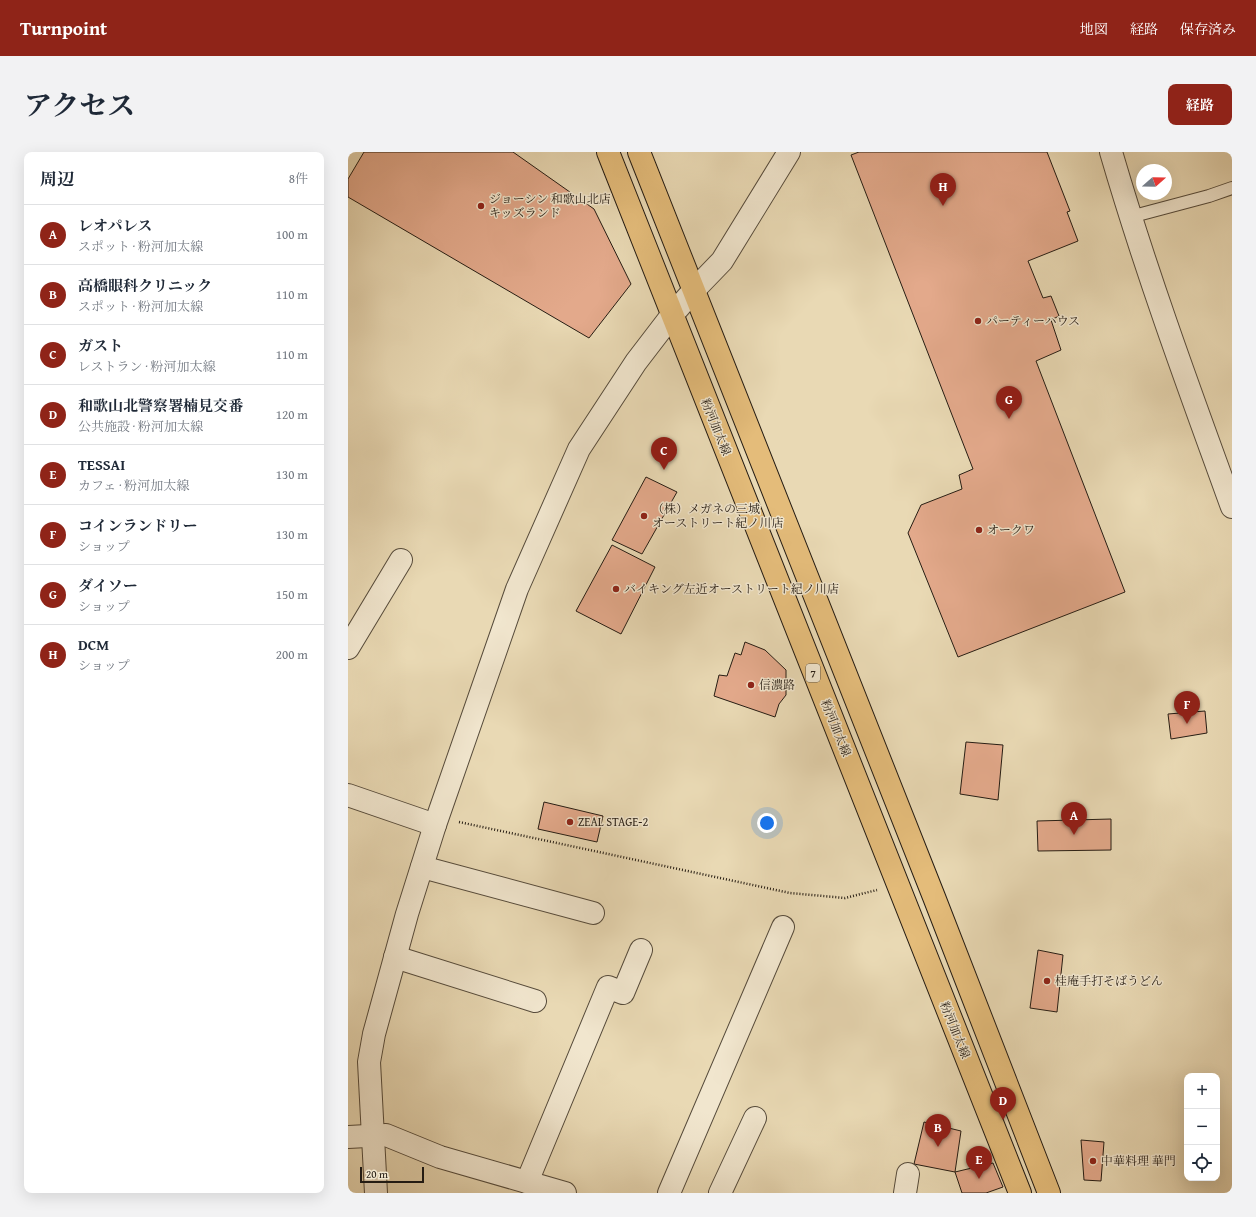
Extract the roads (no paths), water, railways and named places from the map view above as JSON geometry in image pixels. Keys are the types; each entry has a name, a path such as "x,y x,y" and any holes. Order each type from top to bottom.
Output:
{"main road":[{"name":"粉河加太線","path":"608,152 1020,1193"},
{"path":"639,152 934,897 1049,1193"}],"street":[{"path":"376,1193 369,1062 374,1034 422,867 517,589 579,449 636,362 672,315 722,261 789,152"},
{"path":"1111,152 1130,217 1157,299 1232,507"},
{"path":"348,648 401,560"},
{"path":"348,795 438,818"},
{"path":"422,867 593,913"},
{"path":"669,1193 783,926"},
{"path":"528,1182 608,987 623,993 641,950"},
{"path":"396,957 535,1001"},
{"path":"720,1193 755,1118"},
{"path":"348,1137 386,1135 440,1157 565,1193"}],"lane":[{"path":"1130,217 1209,196 1232,188"}],"place":[{"name":"ジョーシン 和歌山北店 キッズランド","path":"481,206"},
{"name":"DCM","path":"943,206"},
{"name":"パーティーハウス","path":"978,321"},
{"name":"ダイソー","path":"1009,419"},
{"name":"ガスト","path":"664,470"},
{"name":"（株）メガネの三城 オーストリート紀ノ川店","path":"644,516"},
{"name":"オークワ","path":"979,530"},
{"name":"バイキング左近オーストリート紀ノ川店","path":"616,589"},
{"name":"信濃路","path":"751,685"},
{"name":"コインランドリー","path":"1187,724"},
{"name":"ZEAL STAGE-2","path":"570,822"},
{"name":"レオパレス","path":"1074,835"},
{"name":"桂庵手打そばうどん","path":"1047,981"},
{"name":"和歌山北警察署楠見交番","path":"1003,1120"},
{"name":"高橋眼科クリニック","path":"938,1147"},
{"name":"中華料理 華門","path":"1093,1161"},
{"name":"TESSAI","path":"979,1179"}]}
